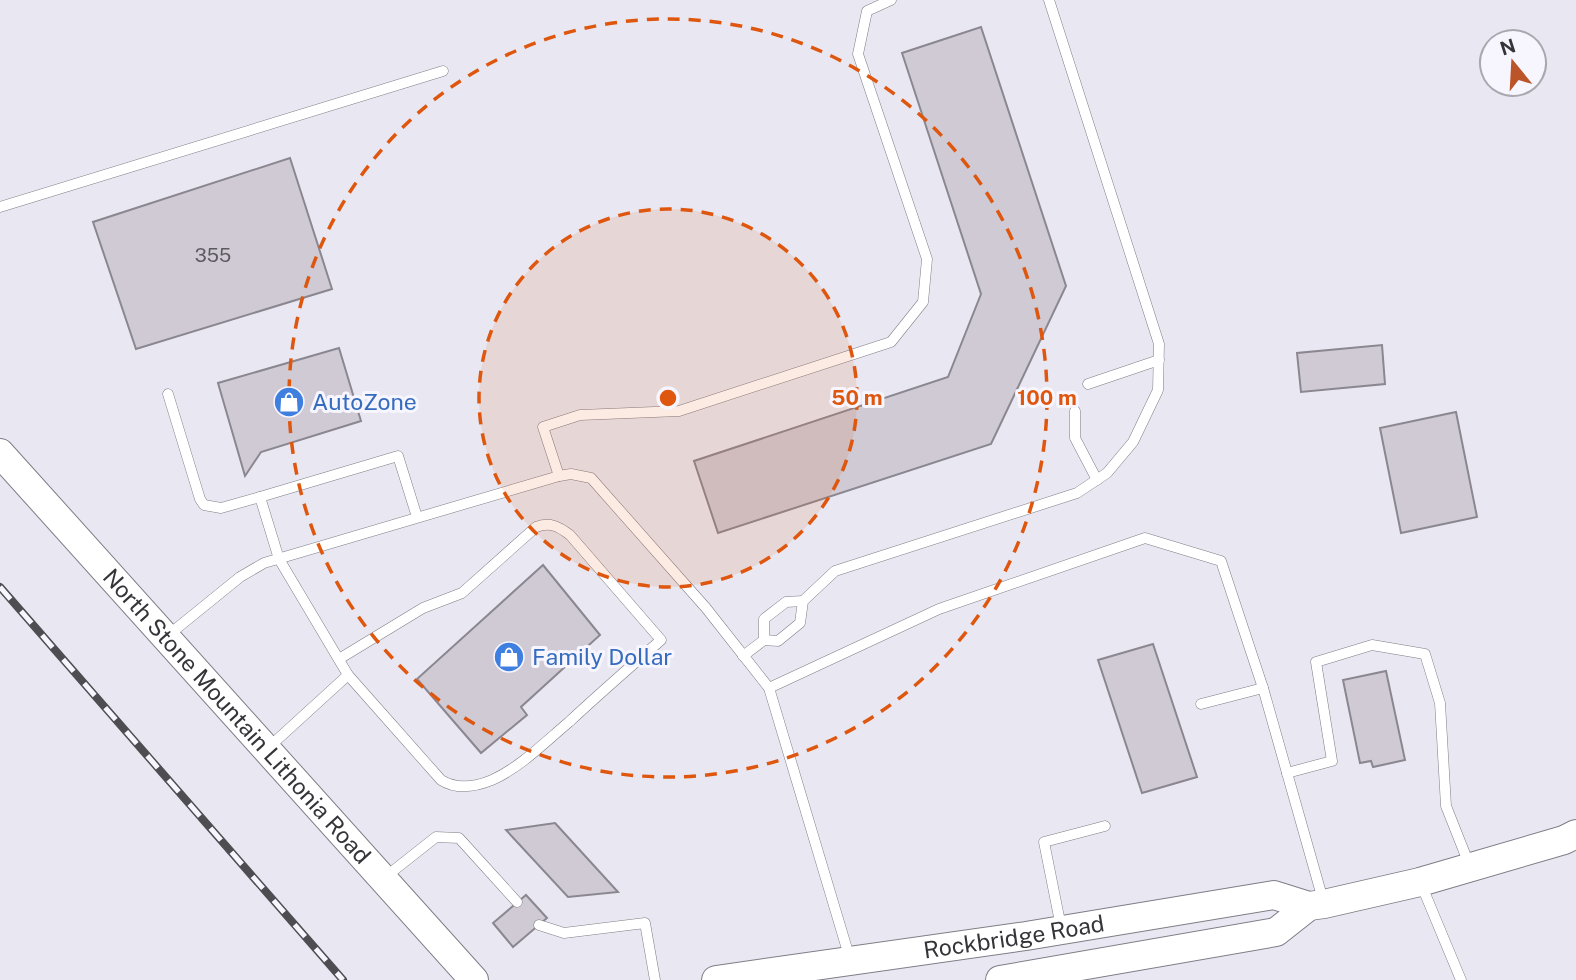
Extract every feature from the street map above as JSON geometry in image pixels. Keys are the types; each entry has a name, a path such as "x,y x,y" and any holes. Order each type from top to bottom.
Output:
{"main road":[{"name":"North Stone Mountain Lithonia Road","path":"0,453 474,980"},
{"name":"Rockbridge Road","path":"1000,980 1276,932 1317,905 1420,882 1564,840 1576,834"},
{"name":"Rockbridge Road","path":"716,980 1062,930 1274,895 1317,905"}],"lane":[{"path":"559,476 543,427 579,415 680,411 877,347 891,342 923,302 927,259 858,54 867,11 891,0"},
{"path":"743,656 764,640 778,640 800,624 803,601 835,571 1077,493 1107,473 1133,442 1158,390 1159,344 1048,0"},
{"path":"0,207 443,71"},
{"path":"1088,384 1159,360"},
{"path":"168,394 204,505 221,508 398,456 417,517"},
{"path":"1075,411 1075,438 1097,480"},
{"path":"166,637 253,568 559,476 571,474 591,478 706,608 769,688 851,962"},
{"path":"260,497 279,559 348,675 448,785 468,787 503,774 536,751 661,640 569,535 555,525 546,524 536,527 461,593 423,608 339,659"},
{"path":"769,688 939,609 1145,538 1221,561 1263,688 1287,773 1317,905"},
{"path":"764,640 764,619 786,602 803,601"},
{"path":"1287,773 1332,761 1316,662 1373,645 1425,654 1440,703 1446,806 1470,867"},
{"path":"266,750 348,675"},
{"path":"1201,704 1263,688"},
{"path":"1062,930 1044,842 1105,826"},
{"path":"384,878 436,837 459,838 517,902"},
{"path":"1420,882 1461,980"},
{"path":"539,925 564,933 645,923 655,980"}],"building":[{"path":"981,27 1066,286 991,444 718,533 694,461 948,377 981,294 902,53"},
{"path":"290,158 332,289 136,349 93,222"},
{"path":"1382,345 1385,384 1301,392 1297,353"},
{"name":"AutoZone","path":"339,348 361,421 261,452 245,476 218,383"},
{"path":"1456,412 1477,517 1401,533 1380,428"},
{"name":"Family Dollar","path":"543,565 600,635 521,707 527,715 481,753 417,679"},
{"path":"1153,644 1197,777 1142,793 1098,660"},
{"path":"1386,671 1405,760 1373,767 1371,761 1360,763 1343,680"},
{"path":"555,823 618,892 568,897 506,830"},
{"path":"526,895 547,918 513,947 493,923"}],"railway":[{"path":"0,587 343,980"}],"place":[{"name":"AutoZone","path":"289,402"},
{"name":"Family Dollar","path":"509,657"}]}
